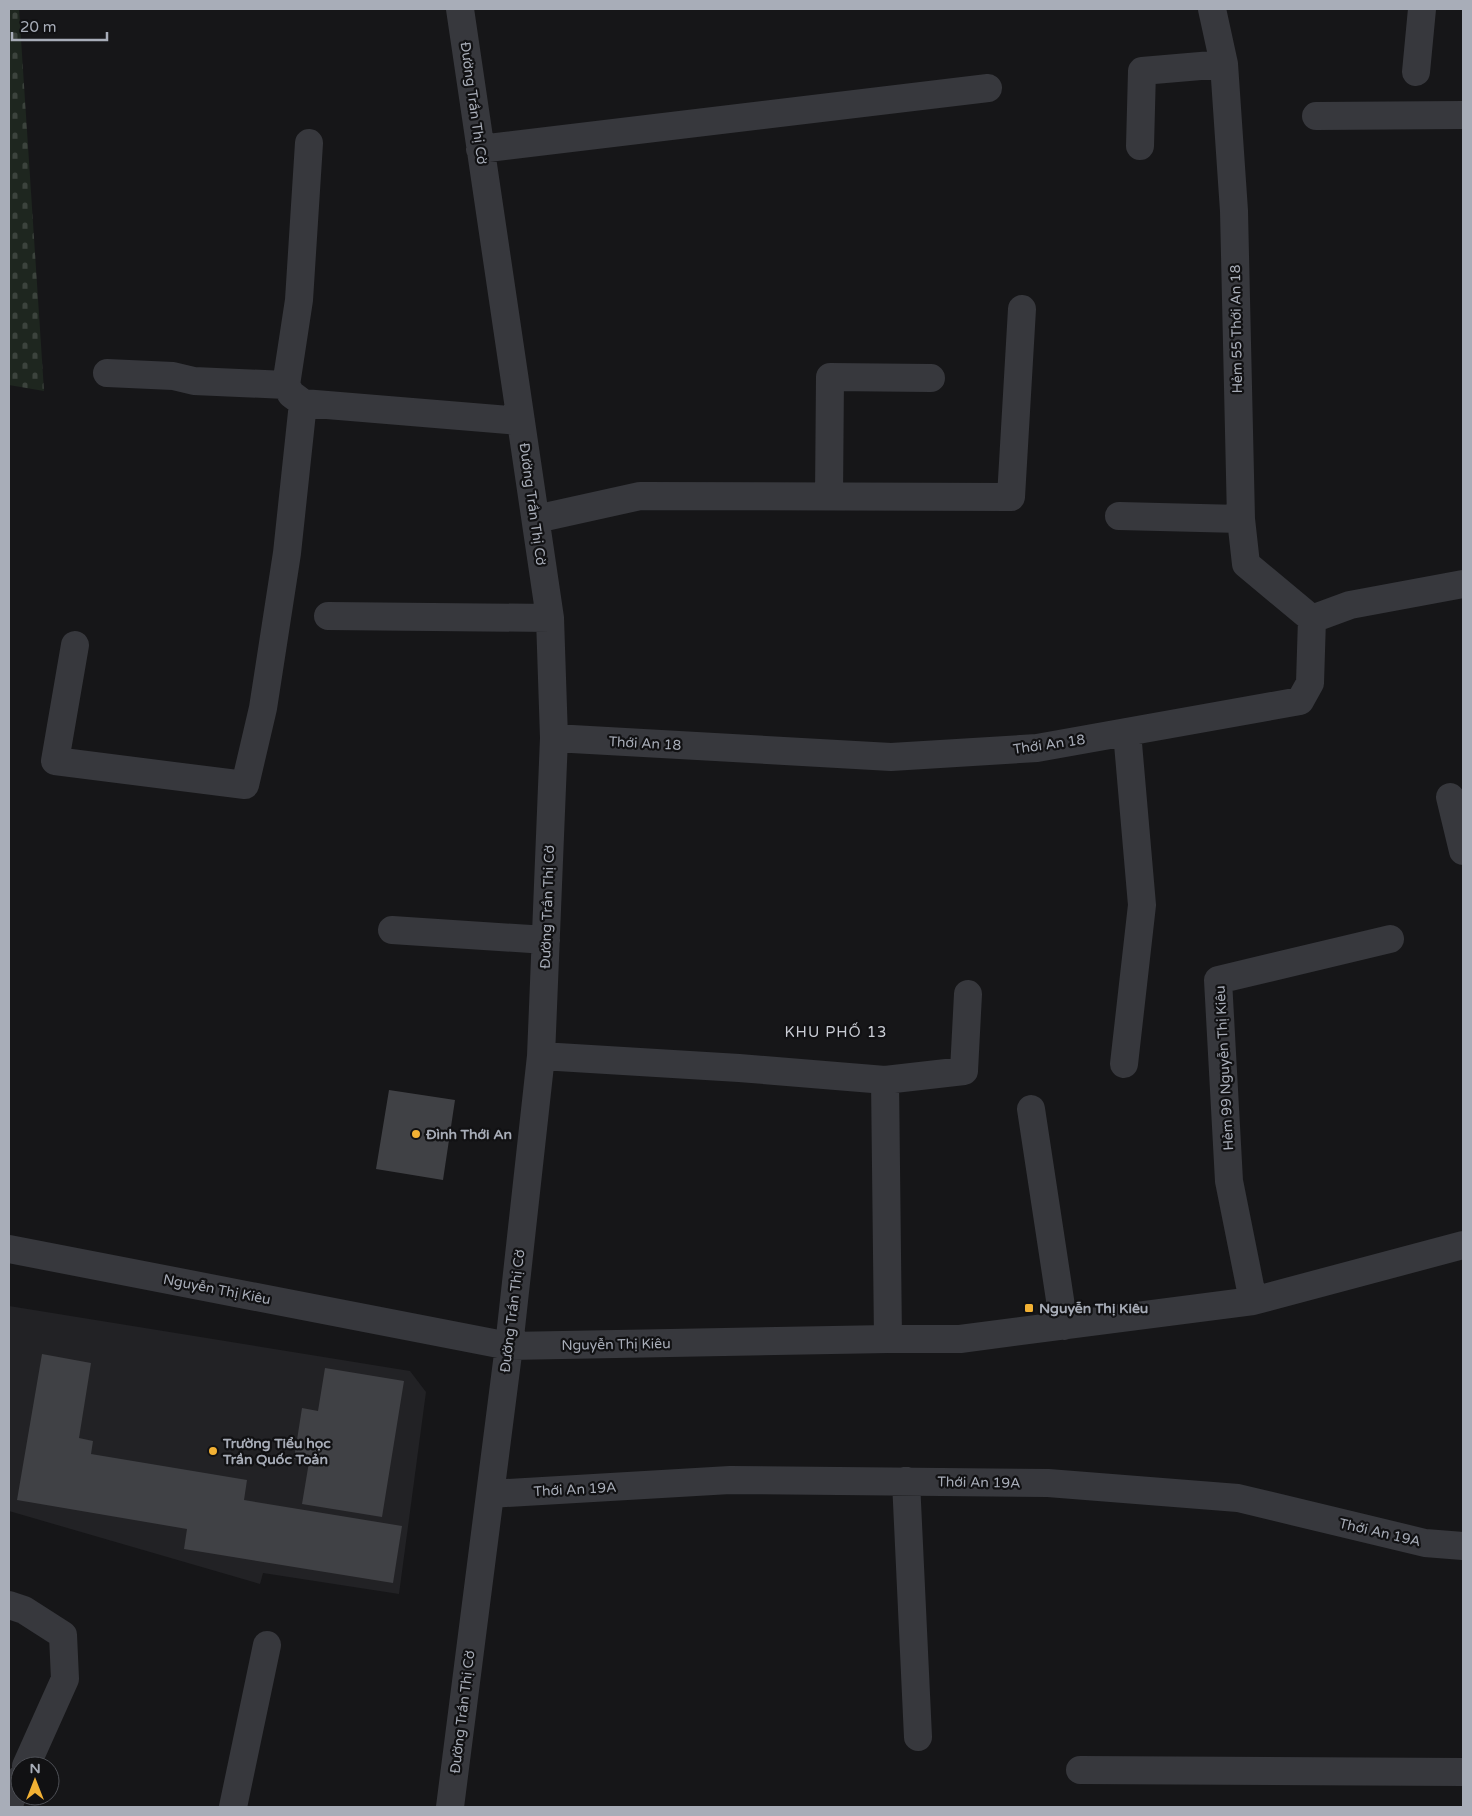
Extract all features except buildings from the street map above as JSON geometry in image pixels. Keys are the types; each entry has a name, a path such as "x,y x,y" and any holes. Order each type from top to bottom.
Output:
{"street":[{"name":"Đường Trần Thị Cờ","path":"450,1807 509,1346 541,1056 554,738 550,618 460,9"},
{"name":"Hẻm 55 Thới An 18","path":"1212,9 1224,64 1234,211 1241,519 1246,564 1312,619"},
{"path":"1416,72 1422,9"},
{"path":"1140,146 1142,71 1224,64"},
{"path":"480,149 988,88"},
{"path":"1316,116 1463,115"},
{"path":"75,646 55,761 245,785 264,708 287,553 299,300 309,143"},
{"path":"536,519 640,496 1011,497 1022,309"},
{"path":"107,373 173,376 194,381 294,394 521,421"},
{"path":"829,496 830,377 930,378"},
{"path":"1119,516 1241,519"},
{"path":"1312,619 1350,605 1463,584"},
{"path":"328,616 550,618"},
{"name":"Thới An 18","path":"554,738 892,757 1037,748 1300,701 1310,684 1312,619"},
{"path":"1124,1064 1142,905 1127,732"},
{"path":"1450,798 1463,851"},
{"path":"392,930 546,940"},
{"name":"Hẻm 99 Nguyễn Thị Kiêu","path":"1253,1301 1229,1181 1218,980 1390,939"},
{"path":"541,1056 739,1068 885,1080 964,1071 968,994"},
{"path":"885,1080 888,1339"},
{"path":"1031,1109 1064,1326"},
{"name":"Nguyễn Thị Kiêu","path":"9,1249 509,1346 960,1339 1253,1301 1463,1245"},
{"name":"Thới An 19A","path":"490,1494 730,1480 1048,1484 1238,1498 1425,1543 1463,1546"},
{"path":"906,1481 918,1737"},
{"path":"9,1605 24,1610 63,1635 65,1679 30,1756"},
{"path":"233,1807 267,1646"},
{"path":"1080,1770 1463,1772"}],"shaded area":[{"name":"Trường Tiểu học Trần Quốc Toản","path":"9,1306 410,1371 426,1392 399,1594 263,1573 260,1584 9,1511"}],"green space":[{"path":"9,9 19,9 44,391 9,385"}],"place":[{"name":"Đình Thới An","path":"416,1134"},
{"name":"Nguyễn Thị Kiêu","path":"1029,1308"},
{"name":"Trường Tiểu học Trần Quốc Toản","path":"213,1451"}],"district":[{"name":"KHU PHỐ 13","path":"836,1032"}]}
